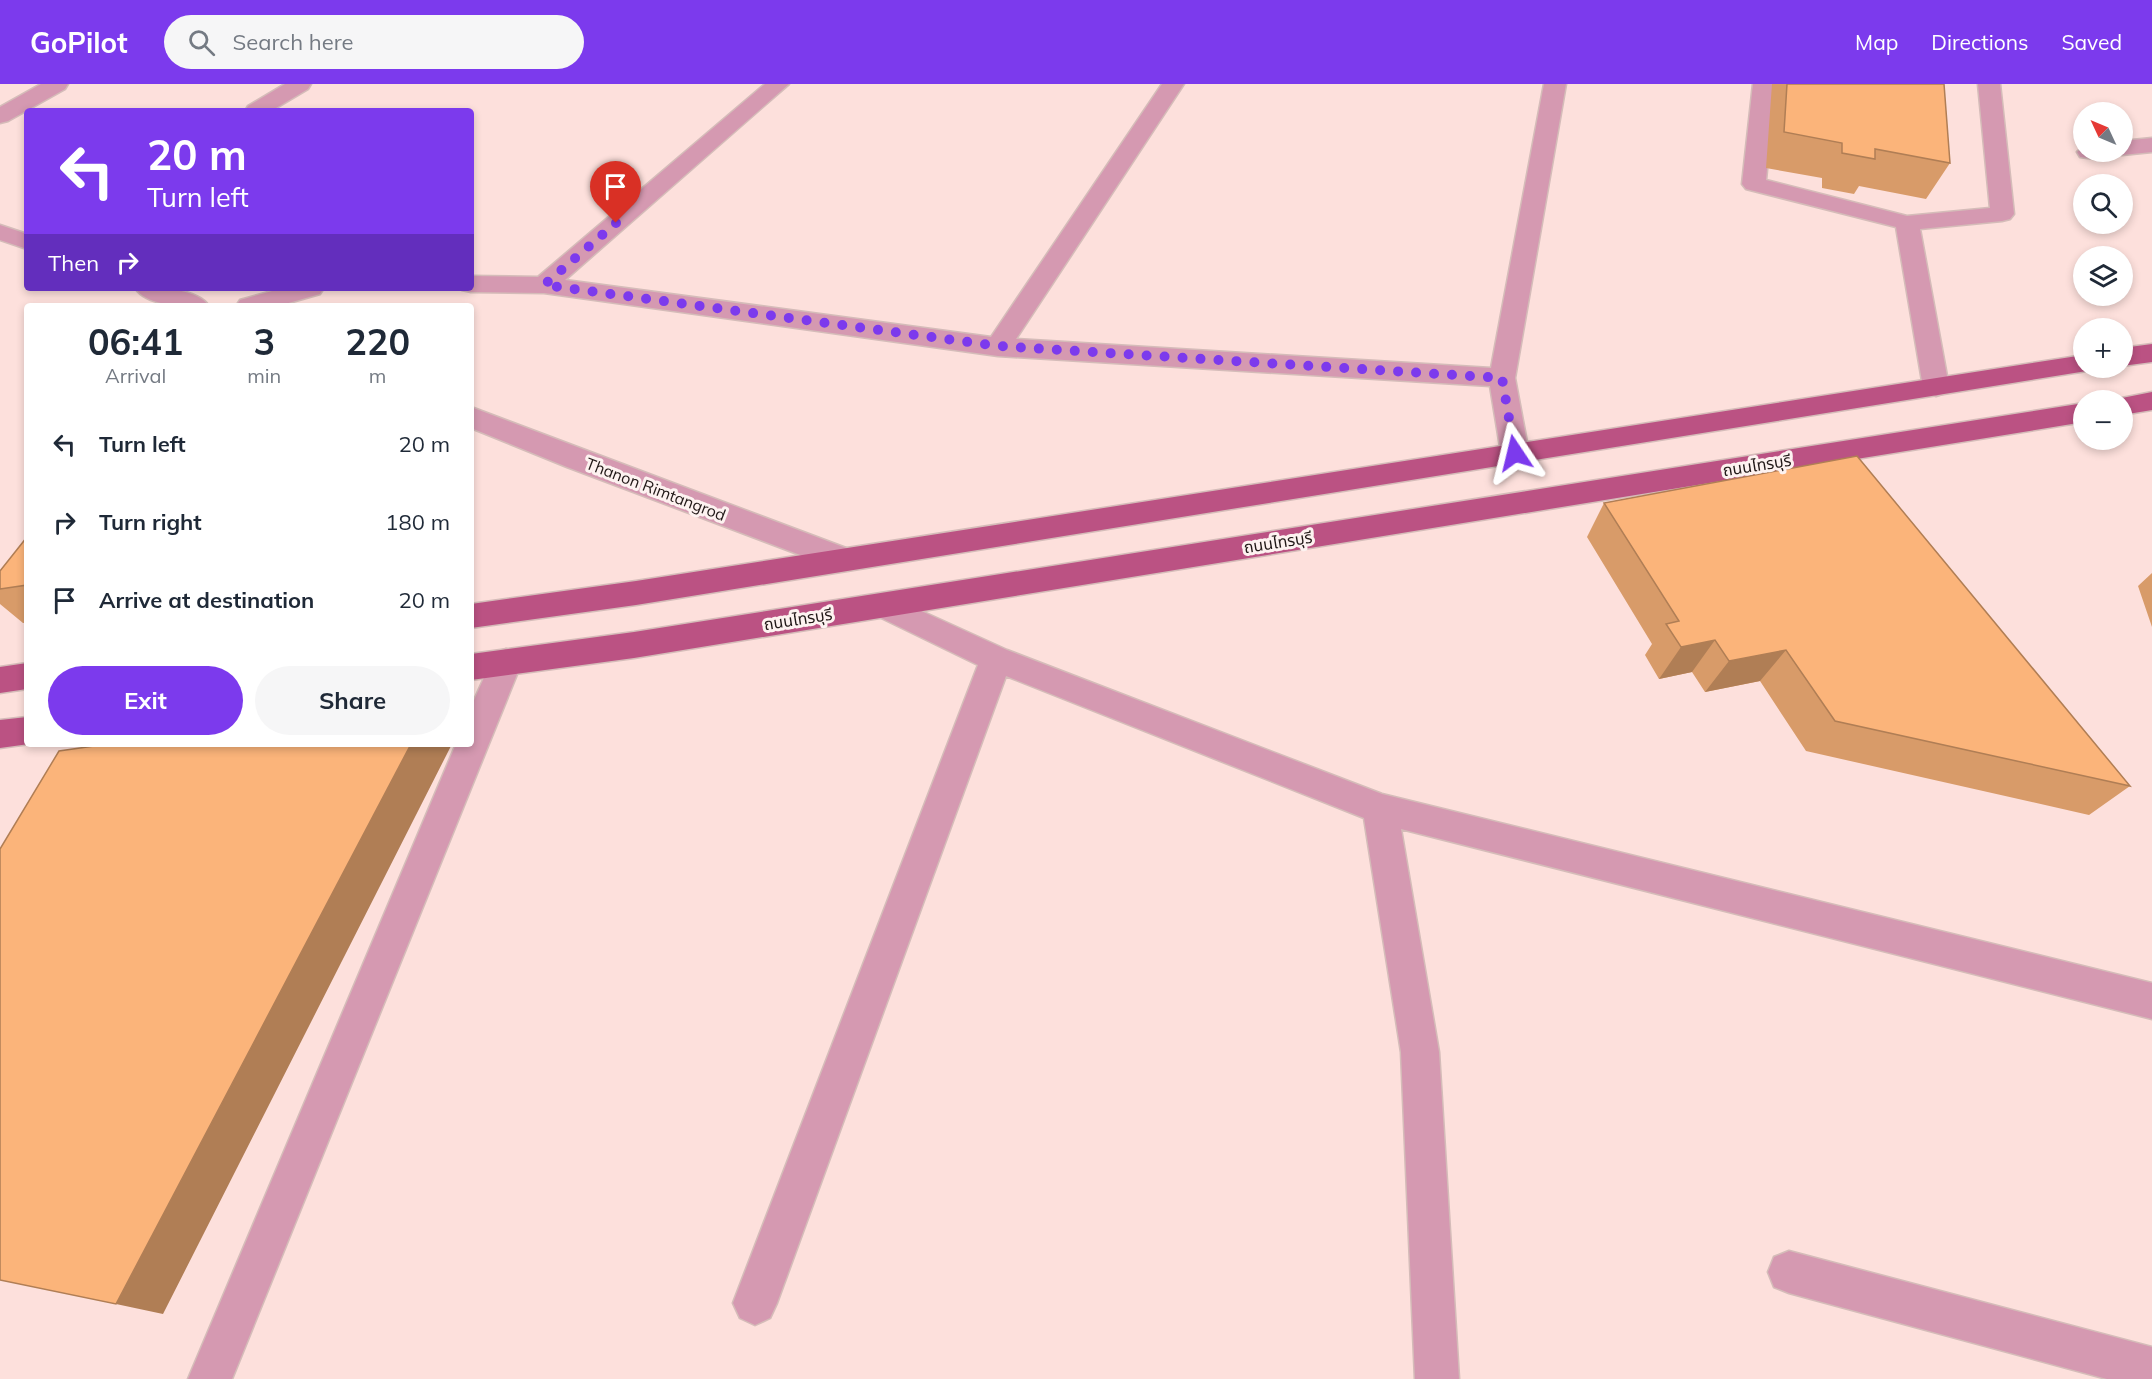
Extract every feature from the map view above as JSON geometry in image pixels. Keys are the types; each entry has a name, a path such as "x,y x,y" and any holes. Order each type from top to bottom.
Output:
{"main road":[{"path":"2133,356 2152,353"},
{"path":"474,616 636,593 2073,366"},
{"path":"2133,404 2152,401"},
{"name":"ถนนไทรบุรี","path":"489,664 634,645 884,606 2073,414"},
{"path":"0,680 24,676"},
{"path":"0,734 24,730"}],"street":[{"path":"0,116 57,84"},
{"path":"261,108 300,84"},
{"path":"544,285 778,84"},
{"path":"998,346 1173,84"},
{"path":"1515,453 1502,378 1555,84"},
{"path":"1764,84 1754,184 1907,223 2002,214 1989,84"},
{"path":"2133,147 2152,145"},
{"path":"1907,223 1936,387"},
{"path":"0,232 24,241"},
{"path":"474,284 544,285 998,346 1502,378"},
{"path":"156,291 188,303"},
{"path":"259,303 301,291"},
{"name":"Thanon Rimtangrod","path":"474,418 577,460 843,559"},
{"path":"884,606 996,659 1380,809 2152,1001"},
{"path":"755,1303 996,659"},
{"path":"474,702 489,664"},
{"path":"210,1379 457,747"},
{"path":"1380,809 1419,1052 1437,1379"},
{"path":"1789,1272 2152,1369"}],"building":[{"path":"1787,84 1944,84 1950,163 1875,149 1875,159 1842,153 1842,143 1784,132"},
{"path":"1857,456 2130,786 1835,721 1786,650 1729,661 1715,640 1681,647 1666,624 1679,621 1604,503"},
{"path":"24,541 24,585 0,589 0,571"},
{"path":"87,747 409,747 116,1304 0,1280 0,849 59,751"}],"route":[{"path":"616,223 544,285 998,346 1502,378 1515,453"}]}
